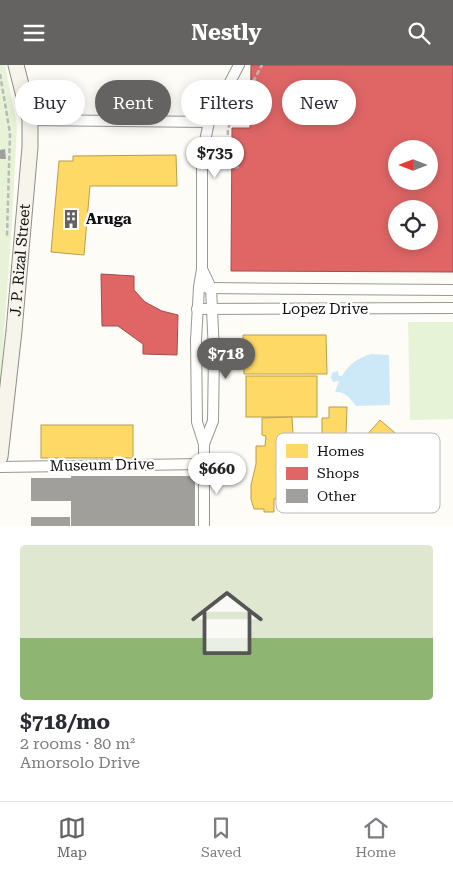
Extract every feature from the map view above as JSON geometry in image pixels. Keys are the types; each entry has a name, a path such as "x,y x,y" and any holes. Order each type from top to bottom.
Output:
{"main road":[{"name":"J. P. Rizal Street","path":"16,65 20,80"},
{"name":"J. P. Rizal Street","path":"0,457 15,321 30,147 30,125"}],"street":[{"path":"231,80 239,65"},
{"path":"85,121 181,122"},
{"path":"204,526 204,444 197,422 197,309 202,269 202,155 208,125"},
{"path":"202,269 211,288 213,309 213,421 204,444"},
{"name":"Lopez Drive","path":"199,287 453,290"},
{"name":"Lopez Drive","path":"197,309 453,308"},
{"name":"Museum Drive","path":"0,467 204,464"}],"path":[{"path":"240,167 228,168 228,128 262,65"},
{"path":"0,73 10,133 7,239"}],"green space":[{"path":"0,65 5,65 15,116 15,125 17,126 0,390"},
{"path":"408,322 453,322 453,419 410,420"}],"water":[{"path":"371,354 389,355 390,405 356,406 344,394 335,392 339,381 333,382 331,378 332,373 338,371 339,376 342,376 354,362"}],"building: Homes":[{"path":"445,65 453,65 453,142 445,142"},
{"name":"Aruga","path":"176,155 177,186 90,186 84,255 51,252 59,161 73,161 73,156"},
{"path":"243,335 326,335 327,374 244,374"},
{"path":"246,376 317,376 317,417 246,417"},
{"path":"329,407 347,407 346,433 322,433 322,418 329,418"},
{"path":"292,417 293,433 276,433 276,499 274,499 274,512 254,509 251,499 251,485 256,464 256,446 265,446 266,436 262,435 262,418"},
{"path":"380,420 395,433 369,433"},
{"path":"41,425 133,425 133,458 41,458"}],"building: Shops":[{"path":"251,65 453,65 453,272 231,271 232,128 250,128 250,125 272,125 272,80 251,80"},
{"path":"101,274 134,276 134,290 145,302 162,311 178,315 177,355 143,354 143,344 118,326 102,326"}],"building: Other":[{"path":"5,149 6,159 0,159 0,150"},
{"path":"71,476 195,476 195,526 71,526 71,501 31,501 31,478 71,478"},
{"path":"31,517 70,517 70,526 31,526"}],"place":[{"name":"Aruga","path":"71,219"}]}
